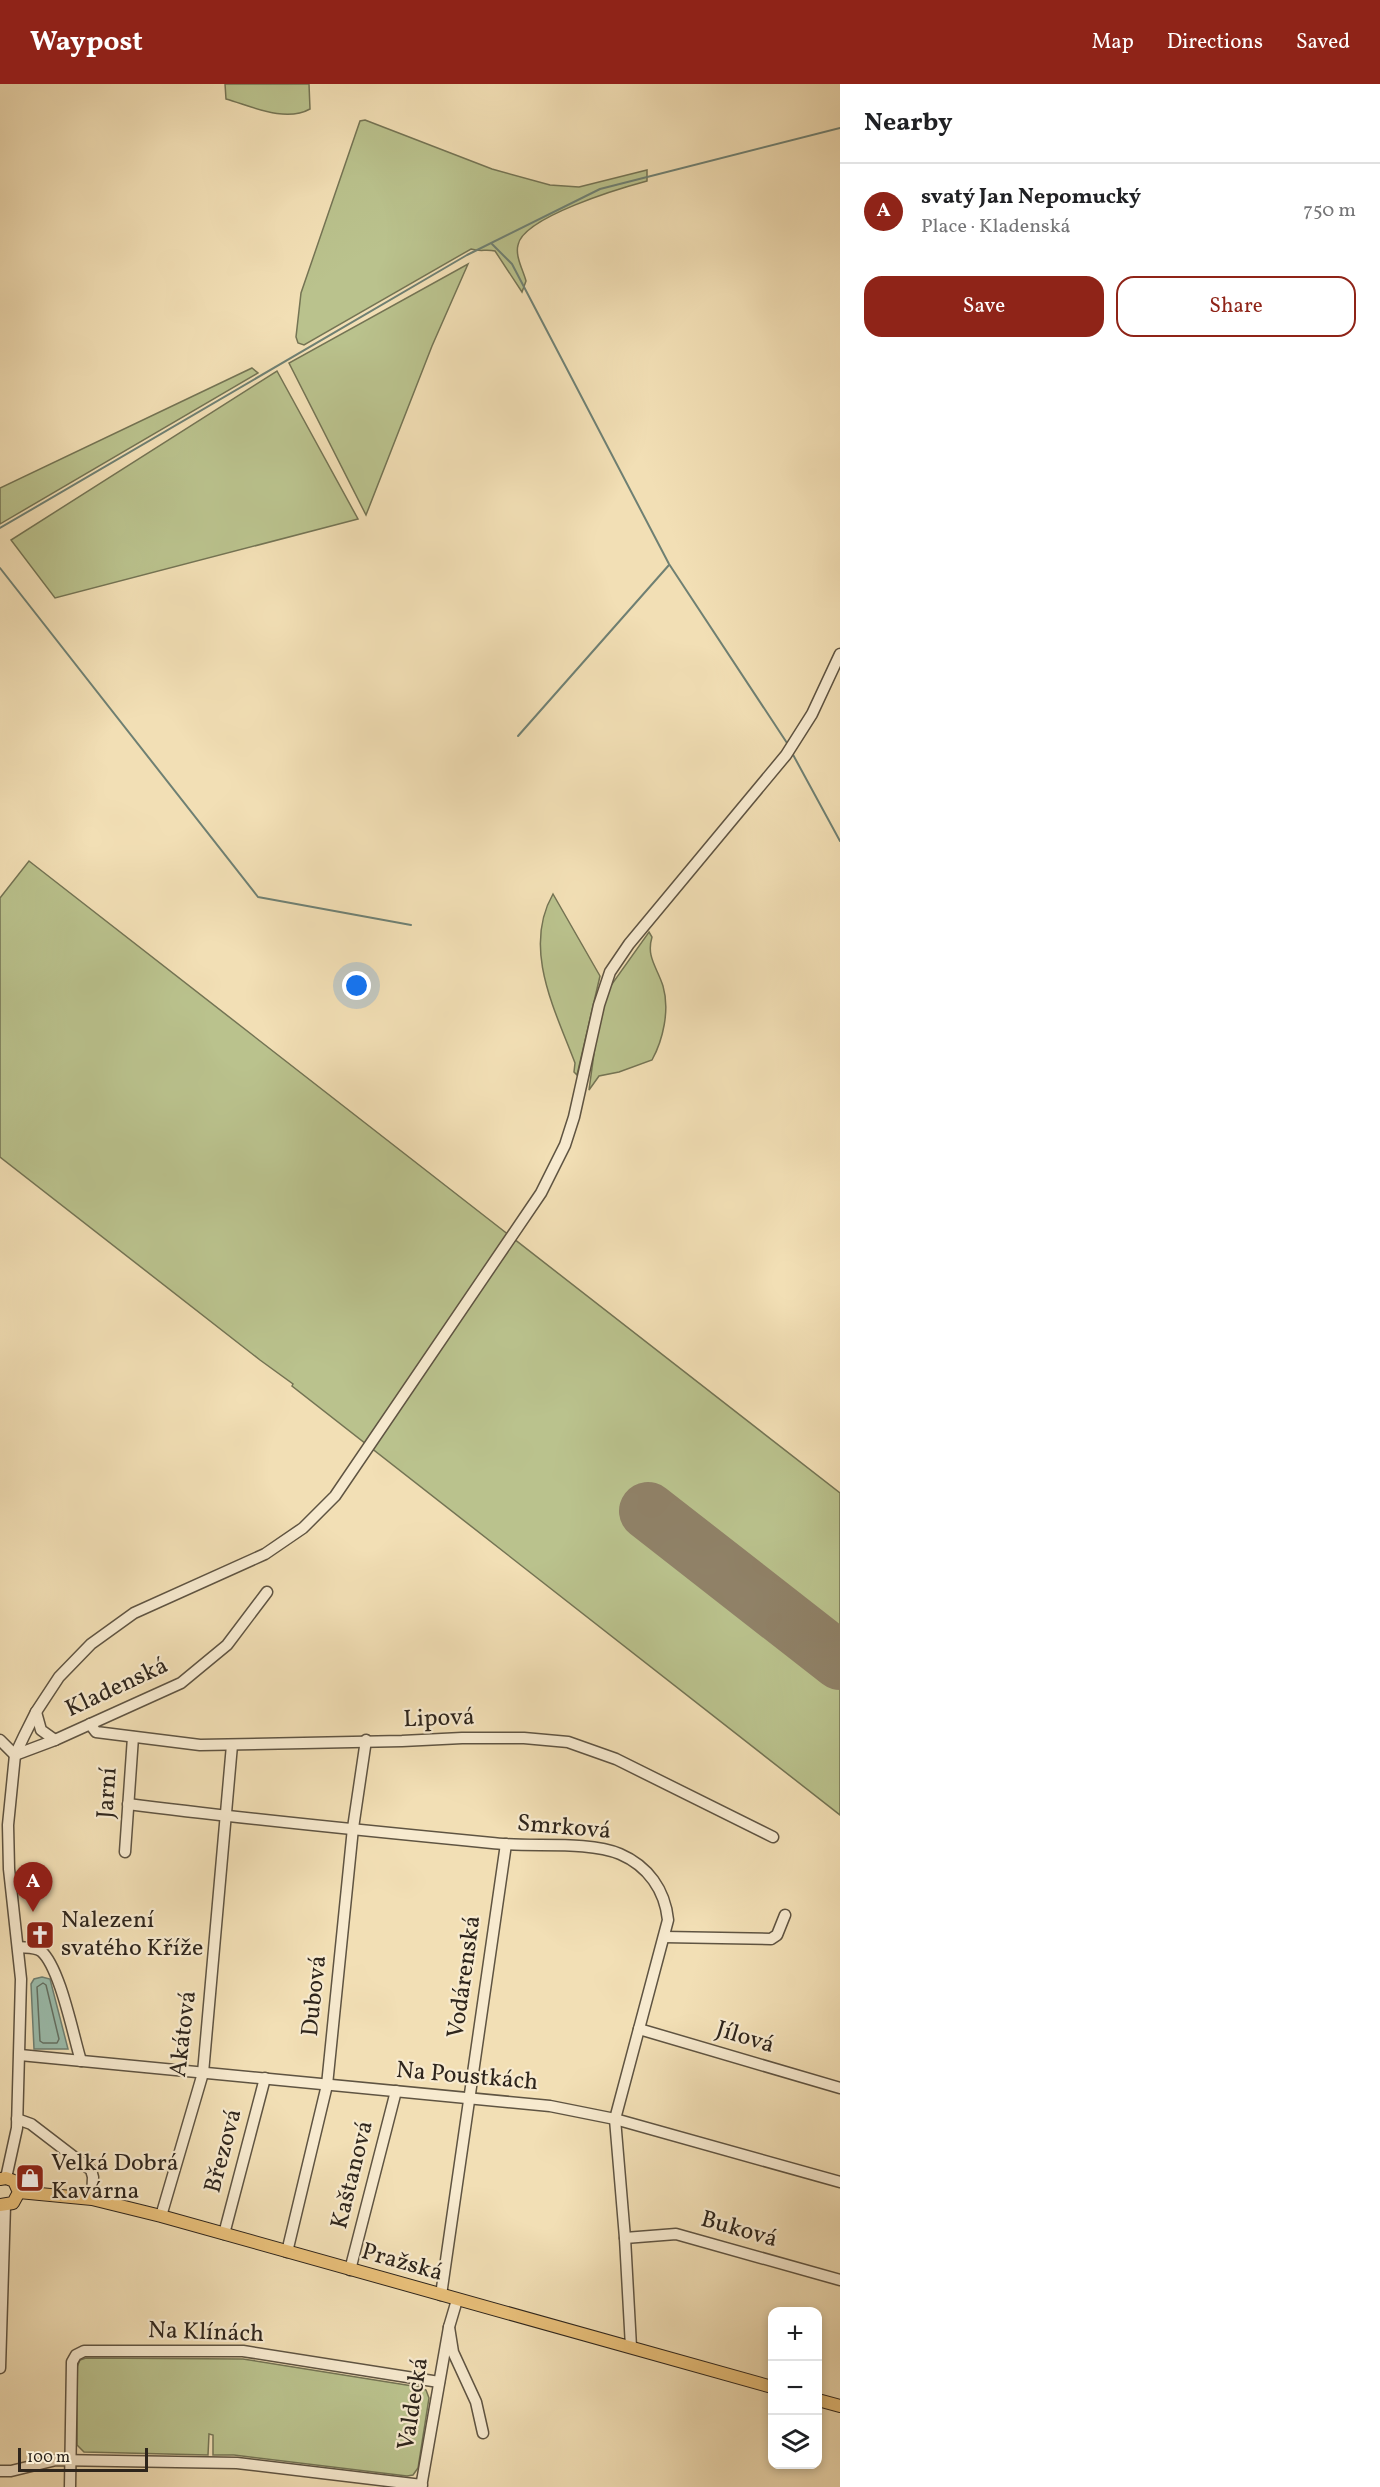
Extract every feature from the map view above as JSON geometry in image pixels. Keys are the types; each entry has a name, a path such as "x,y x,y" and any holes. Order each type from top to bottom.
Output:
{"main road":[{"path":"2,2205 16,2200 19,2192 16,2184 3,2178"},
{"name":"Pražská","path":"19,2192 92,2199 161,2216 768,2386"},
{"path":"822,2401 840,2406"}],"street":[{"path":"3,2178 14,2147 17,2119 21,1979 18,1947 4,1869 15,1755 36,1712 59,1677 83,1652 126,1619 178,1592 265,1554 303,1528 335,1496 541,1193 565,1145 574,1117 599,1005 610,972 628,944 786,755 812,714 840,654"},
{"name":"Kladenská","path":"15,1755 55,1740 181,1683 227,1645 267,1592"},
{"name":"Kladenská","path":"36,1712 41,1730 55,1740"},
{"name":"Lipová","path":"90,1724 96,1732 201,1745 524,1738 568,1742 616,1759 773,1837"},
{"name":"Jarní","path":"125,1852 133,1737"},
{"path":"0,1740 15,1755"},
{"name":"Dubová","path":"287,2252 327,2085 353,1828 366,1740"},
{"name":"Akátová","path":"161,2216 203,2073 232,1745"},
{"name":"Smrková","path":"128,1804 227,1817 506,1844 595,1848 619,1854 640,1865 655,1880 667,1903 668,1920 615,2119 631,2347"},
{"name":"Vodárenská","path":"441,2295 506,1844"},
{"path":"664,1937 771,1939 777,1935 785,1915"},
{"path":"18,1947 39,1949 47,1957 56,1973 81,2061"},
{"name":"Jílová","path":"639,2029 840,2088"},
{"name":"Na Poustkách","path":"20,2055 550,2106 615,2119 840,2182"},
{"name":"Březová","path":"224,2234 265,2078"},
{"name":"Kaštanová","path":"350,2270 396,2091"},
{"path":"17,2119 31,2124 91,2170 92,2199"},
{"path":"0,2368 2,2205"},
{"name":"Buková","path":"625,2238 676,2234 840,2280"},
{"name":"Valdecká","path":"421,2486 449,2327 457,2300"},
{"path":"449,2327 453,2352 476,2402 483,2433"},
{"name":"Na Klínách","path":"70,2487 72,2362 76,2355 84,2351 243,2351 439,2382"},
{"path":"0,2471 11,2471 56,2460 237,2463 421,2486"}],"green space":[{"path":"225,84 309,84 310,109 300,113 279,114 257,109 226,99"},
{"path":"365,120 492,169 550,185 579,187 647,170 647,181 554,214 524,234 517,249 526,281 522,292 495,251 471,249 304,345 298,343 296,337 301,293 360,121"},
{"path":"468,264 432,346 366,515 289,363"},
{"path":"252,368 258,373 0,524 0,488"},
{"path":"277,371 358,519 55,598 11,540"},
{"path":"29,861 840,1493 840,1815 292,1386 293,1384 0,1157 0,898"},
{"path":"553,894 600,976 577,1075 574,1072 575,1063 551,1000 541,957 544,915"},
{"path":"649,932 652,937 651,956 663,986 666,1005 659,1043 652,1060 619,1072 599,1076 589,1090 599,1017 607,991"},
{"path":"86,2358 243,2359 419,2387 426,2390 429,2398 418,2468 413,2475 407,2476 234,2455 213,2455 213,2435 209,2434 208,2455 84,2452 77,2445 77,2367 80,2360"}],"water":[{"path":"42,1977 50,1979 68,2049 34,2049 31,1984 34,1979"}],"waterway":[{"path":"0,528 467,255 600,189 840,128"},
{"path":"492,244 512,264 669,564 789,746"},
{"path":"518,736 669,565"},
{"path":"0,568 258,897 411,925"},
{"path":"791,751 840,841"}],"runway":[{"path":"648,1511 840,1661"}],"place":[{"name":"svatý Jan Nepomucký","path":"33,1912"},
{"name":"Nalezení svatého Kříže","path":"40,1935"},
{"name":"Velká Dobrá Kavárna","path":"30,2178"}]}
